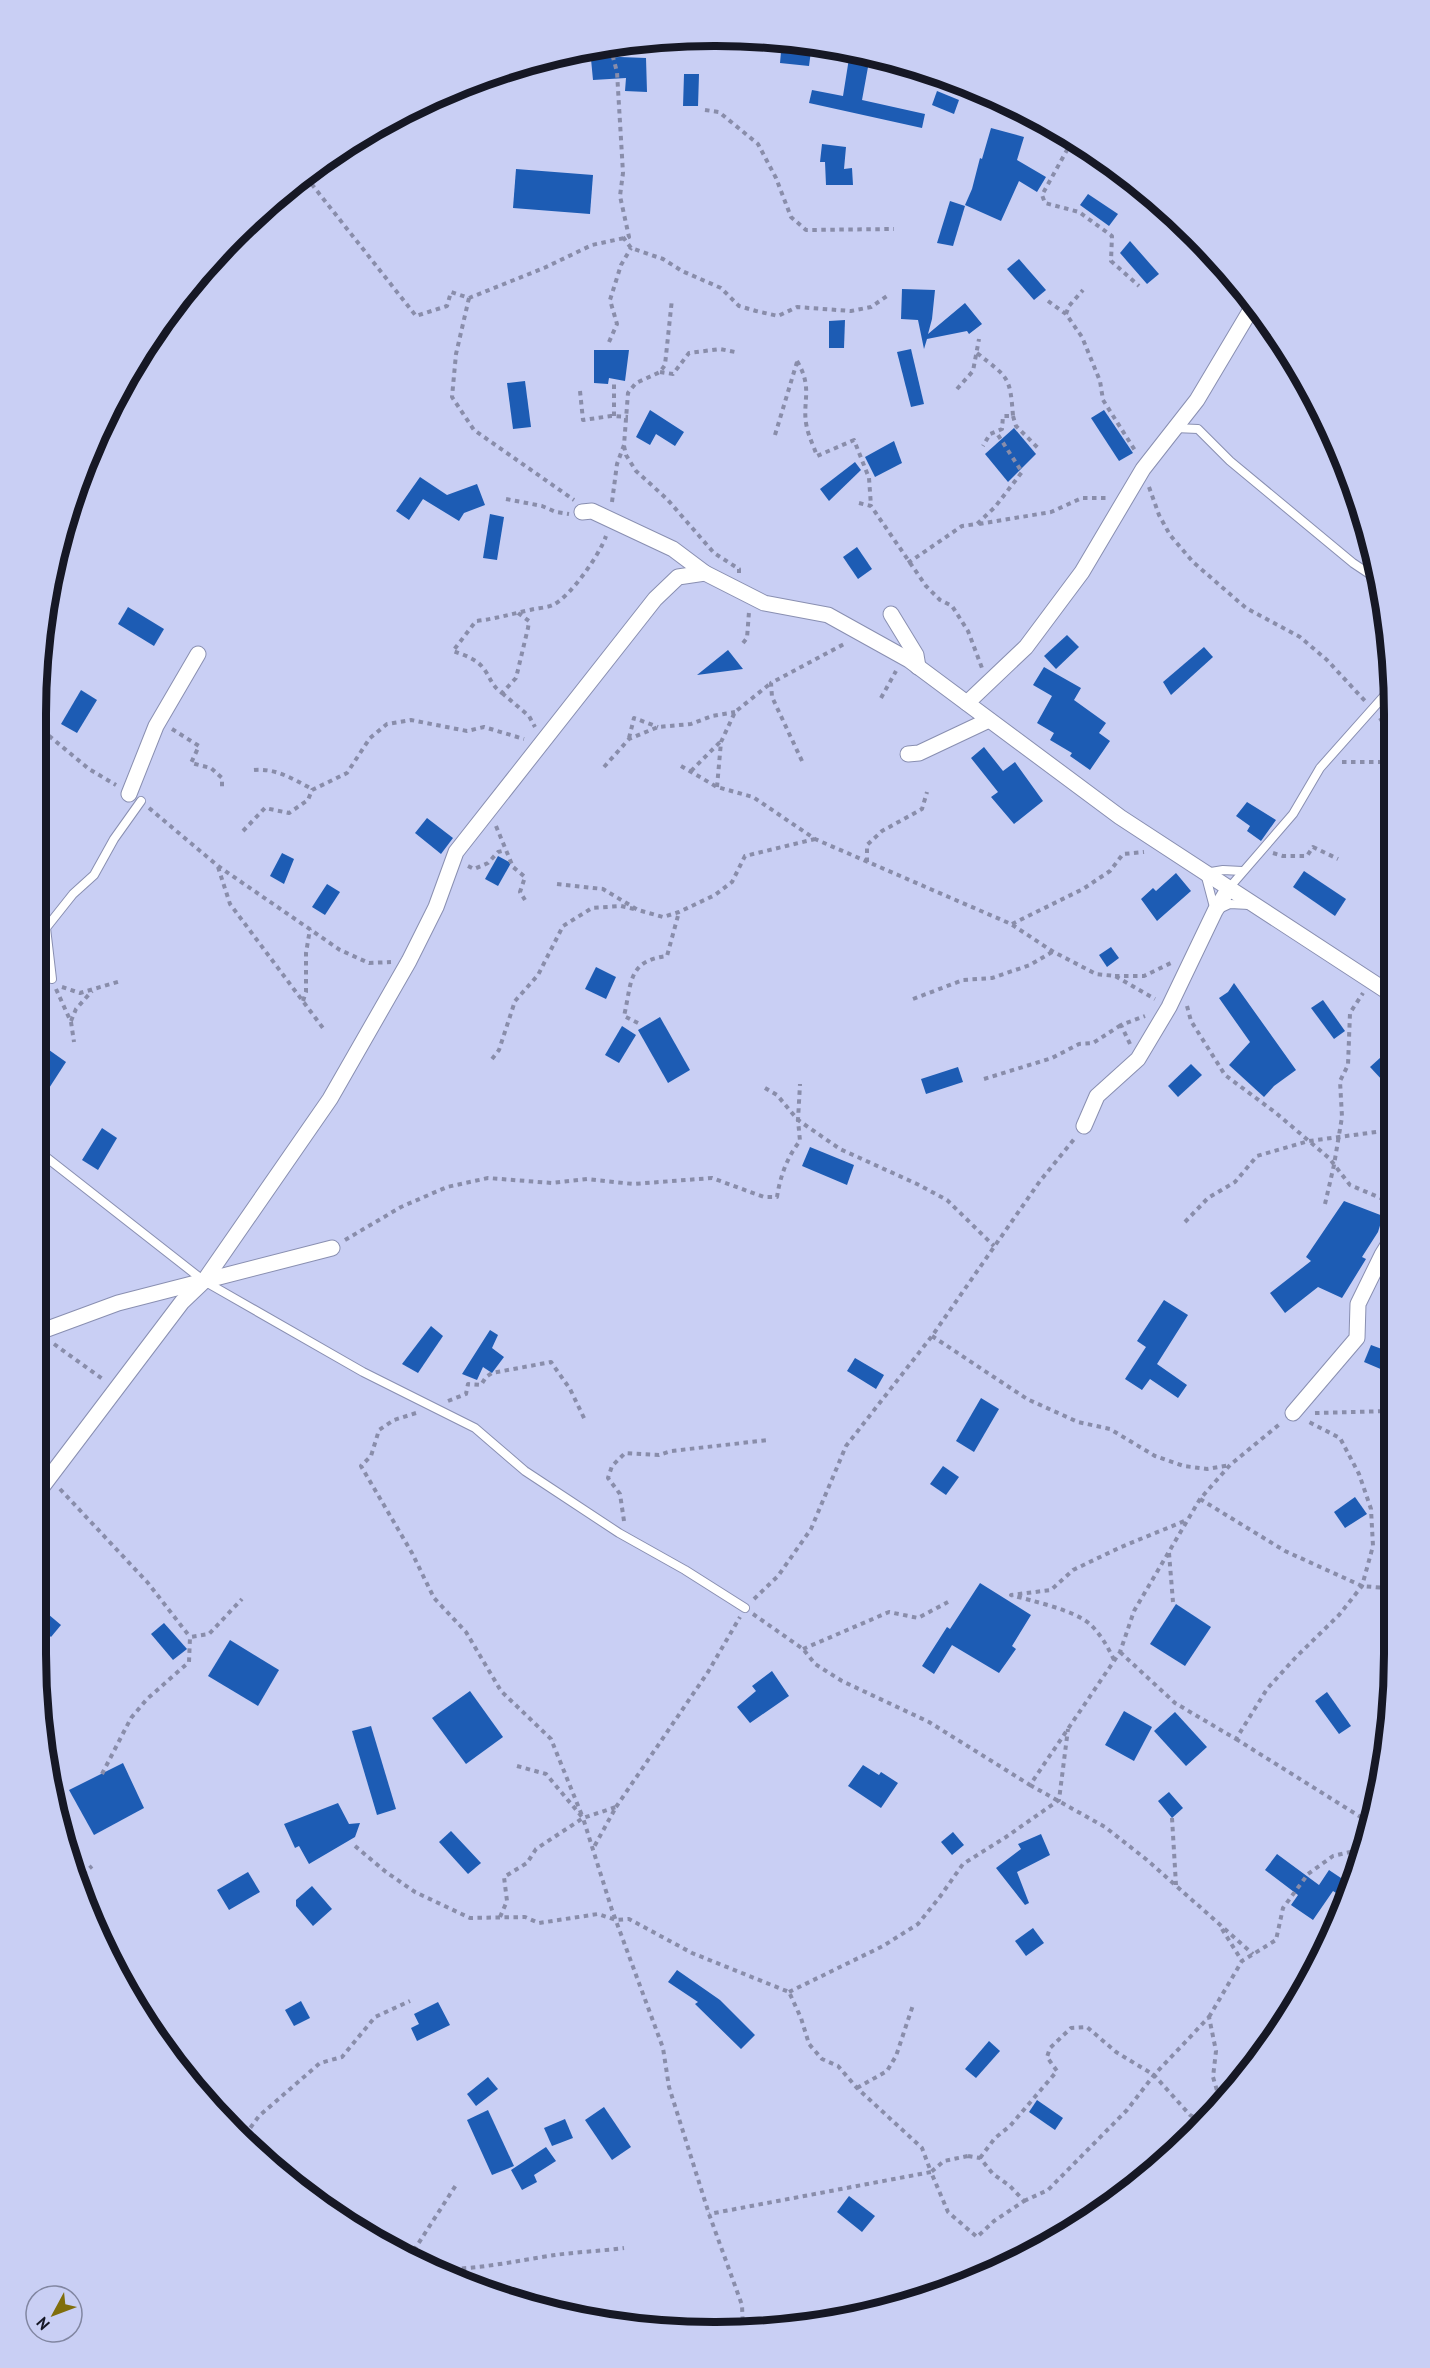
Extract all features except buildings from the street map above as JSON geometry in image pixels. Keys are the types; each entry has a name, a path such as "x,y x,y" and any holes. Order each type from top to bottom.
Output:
{"street":[{"path":"968,703 1026,646 1082,572 1124,498 1143,469 1197,400 1249,313"},
{"path":"582,512 592,511 674,549 705,573 764,603 828,615 902,657 968,703 1120,817 1384,989"},
{"path":"46,1483 183,1302 204,1281 330,1099 409,961 436,907 456,852 656,599 678,577 705,573"},
{"path":"720,580 739,579"},
{"path":"891,614 916,655 918,667"},
{"path":"135,797 160,719 198,654"},
{"path":"952,692 984,680"},
{"path":"908,754 919,753 989,720"},
{"path":"1084,1126 1097,1096 1138,1059 1169,1007 1215,911 1229,888"},
{"path":"46,1336 118,1303 332,1248"},
{"path":"1293,1413 1357,1338 1358,1304 1384,1252"}],"lane":[{"path":"1175,428 1197,429 1230,462 1368,573"},
{"path":"1229,888 1293,814 1320,768 1383,698"},
{"path":"52,979 46,928 73,894 94,875 135,797"},
{"path":"1242,871 1223,870 1205,873 1215,911 1230,904 1258,906"},
{"path":"46,1157 204,1281 363,1372 475,1428 525,1471 619,1533 685,1570 745,1608"}],"path":[{"path":"311,183 416,316 447,306 451,292 469,297 544,268 592,245 629,237 620,196 623,173 618,72 613,55"},
{"path":"705,110 719,112 758,144 776,178 791,217 806,230 894,228"},
{"path":"1068,148 1042,195 1045,203 1078,212 1112,237 1111,261 1139,286"},
{"path":"623,237 631,248 663,259 682,271 721,288 739,306 778,316 797,307 851,311 871,307 890,294"},
{"path":"609,342 617,324 610,300 621,265 631,248"},
{"path":"1066,314 1069,306 1083,290"},
{"path":"469,297 456,354 452,397 474,430 584,506 582,512 571,515 542,506 506,499"},
{"path":"540,743 529,716 493,686 484,668 474,660 453,651 476,621 498,619 554,604 572,589 602,547 610,520 617,465 624,445 628,417 628,393 636,384 660,372 665,365 672,299"},
{"path":"1048,301 1066,314 1082,337 1100,381 1103,400 1137,454 1170,535 1193,562 1246,608 1300,637 1327,660 1356,694 1374,709 1384,725"},
{"path":"957,389 973,371 979,339"},
{"path":"660,372 673,374 689,353 720,349 735,352"},
{"path":"977,352 1005,376 1011,387 1016,426 1039,449"},
{"path":"775,435 797,361 804,372 807,393 806,427 817,456 854,440 869,478 871,506 908,563 926,586 940,600 952,606 978,654 984,680"},
{"path":"614,383 614,416"},
{"path":"580,391 583,420 614,416 628,417"},
{"path":"983,446 990,434 1002,429 1003,416 1013,416"},
{"path":"977,524 995,507 1022,472 996,432"},
{"path":"624,445 626,454 636,471 667,499 714,553 739,569 739,579"},
{"path":"908,563 962,526 1051,512 1082,498 1124,498"},
{"path":"859,503 871,506"},
{"path":"743,643 747,638 753,597"},
{"path":"502,693 516,678 528,628 529,621 518,613"},
{"path":"717,787 723,739 735,712 771,683 862,634"},
{"path":"881,698 902,657"},
{"path":"771,683 772,698 802,761"},
{"path":"604,767 629,739 658,727 691,724 712,716 735,712"},
{"path":"629,739 634,718 658,727"},
{"path":"160,719 199,746 191,763 212,768 222,778 222,790"},
{"path":"243,831 265,808 289,813 308,800 312,790 347,773 370,738 387,724 411,720 467,731 484,727 540,743"},
{"path":"46,733 89,769 135,797 218,866 340,950 369,963 409,961"},
{"path":"691,771 723,739"},
{"path":"1320,768 1332,763 1351,760 1384,762"},
{"path":"681,766 717,787 753,798 815,839 1011,924 1052,951 1096,974 1144,976 1181,958"},
{"path":"254,770 264,769 283,774 312,790"},
{"path":"867,862 867,845 882,831 922,809 927,792"},
{"path":"490,808 513,867 525,877 520,892 525,900"},
{"path":"492,1059 499,1050 515,1001 538,975 563,926 592,908 621,906 663,917 679,912 715,895 732,882 745,856 815,839"},
{"path":"1262,848 1283,856 1307,856 1313,847 1338,859"},
{"path":"453,860 474,869 488,863 498,852 506,849"},
{"path":"1011,924 1083,889 1110,872 1123,854 1168,849"},
{"path":"218,866 230,904 323,1028"},
{"path":"557,884 603,889 638,910"},
{"path":"638,1023 624,1016 634,975 640,964 650,958 667,956 679,912"},
{"path":"303,1002 306,992 306,954 310,929"},
{"path":"913,999 963,980 992,978 1030,964 1052,951"},
{"path":"1115,976 1169,1007"},
{"path":"52,979 65,989 80,993 121,981"},
{"path":"52,979 71,1022 74,1042"},
{"path":"1183,979 1191,1021 1225,1075 1309,1141 1334,1165 1350,1185 1384,1199"},
{"path":"1325,1204 1342,1117 1340,1081 1348,1065 1350,1013 1372,980"},
{"path":"71,1022 76,1009 92,991"},
{"path":"984,1079 1052,1058 1079,1044 1093,1043 1121,1025"},
{"path":"332,1248 401,1207 447,1187 488,1178 552,1183 587,1179 633,1184 712,1178 764,1197 777,1197 792,1150 800,1142 798,1120 800,1084"},
{"path":"765,1088 777,1095 798,1120 840,1149 947,1200 994,1246"},
{"path":"594,1848 616,1807 708,1672 745,1608 778,1576 812,1529 846,1446 932,1336 1040,1181 1084,1126"},
{"path":"1185,1222 1208,1198 1235,1182 1257,1156 1309,1141 1384,1131"},
{"path":"46,1336 117,1390"},
{"path":"932,1336 1027,1399 1078,1422 1110,1429 1155,1456 1184,1466 1207,1469 1230,1465"},
{"path":"585,1420 570,1389 551,1362 492,1372 482,1385 468,1384 466,1394 394,1420 379,1430 371,1456 361,1466 412,1553 434,1598 466,1632 501,1691 550,1739 594,1848 616,1920 663,2048 669,2087 709,2214 742,2305 743,2321"},
{"path":"1030,1785 1120,1652 1134,1611 1200,1498 1230,1465 1293,1413 1384,1411"},
{"path":"1236,1739 1268,1689 1296,1657 1339,1615 1362,1586 1373,1546 1371,1509 1359,1474 1341,1438 1293,1413"},
{"path":"619,1533 624,1521 620,1494 608,1478 612,1466 625,1453 659,1455 671,1451 769,1440"},
{"path":"46,1483 148,1583 190,1637 189,1662 147,1699 131,1718 102,1774"},
{"path":"1200,1498 1285,1551 1362,1586 1384,1588"},
{"path":"1114,1660 1103,1638 1089,1623 1058,1608 1011,1595 1051,1590 1073,1570 1121,1547 1188,1520"},
{"path":"1169,1552 1173,1602"},
{"path":"190,1637 209,1634 242,1599"},
{"path":"803,1649 889,1612 918,1618 948,1602"},
{"path":"745,1608 803,1649 815,1664 842,1682 929,1722 1030,1785 1105,1827 1253,1954"},
{"path":"1120,1652 1175,1703 1363,1818"},
{"path":"355,1846 415,1892 470,1918 525,1917 539,1923 598,1914 616,1920 629,1919 692,1953 744,1976 789,1992 883,1946 918,1924 963,1864 1059,1800 1068,1728"},
{"path":"517,1766 546,1774 583,1818"},
{"path":"500,1917 507,1901 504,1877 527,1863 536,1849 583,1818 616,1807"},
{"path":"1172,1818 1176,1886"},
{"path":"789,1992 801,2018 809,2044 822,2059 838,2066 857,2088 922,2148 948,2212 977,2237 994,2221 1024,2201 1048,2190 1127,2110 1154,2075 1209,2017 1242,1961 1276,1940 1283,1908 1308,1874 1333,1856 1353,1851"},
{"path":"84,1873 92,1866"},
{"path":"1220,1926 1242,1961"},
{"path":"248,2131 259,2116 320,2063 342,2057 375,2017 410,2001"},
{"path":"857,2088 887,2071 896,2056 913,2005"},
{"path":"1209,2017 1216,2051 1213,2077 1218,2094"},
{"path":"980,2158 995,2138 1010,2126 1057,2071 1047,2057 1050,2048 1071,2028 1087,2027 1116,2052 1154,2075 1195,2118"},
{"path":"709,2214 931,2172 944,2162 968,2156 980,2158 993,2174 1010,2186 1024,2201"},
{"path":"414,2250 456,2186"},
{"path":"452,2268 624,2248"}]}
